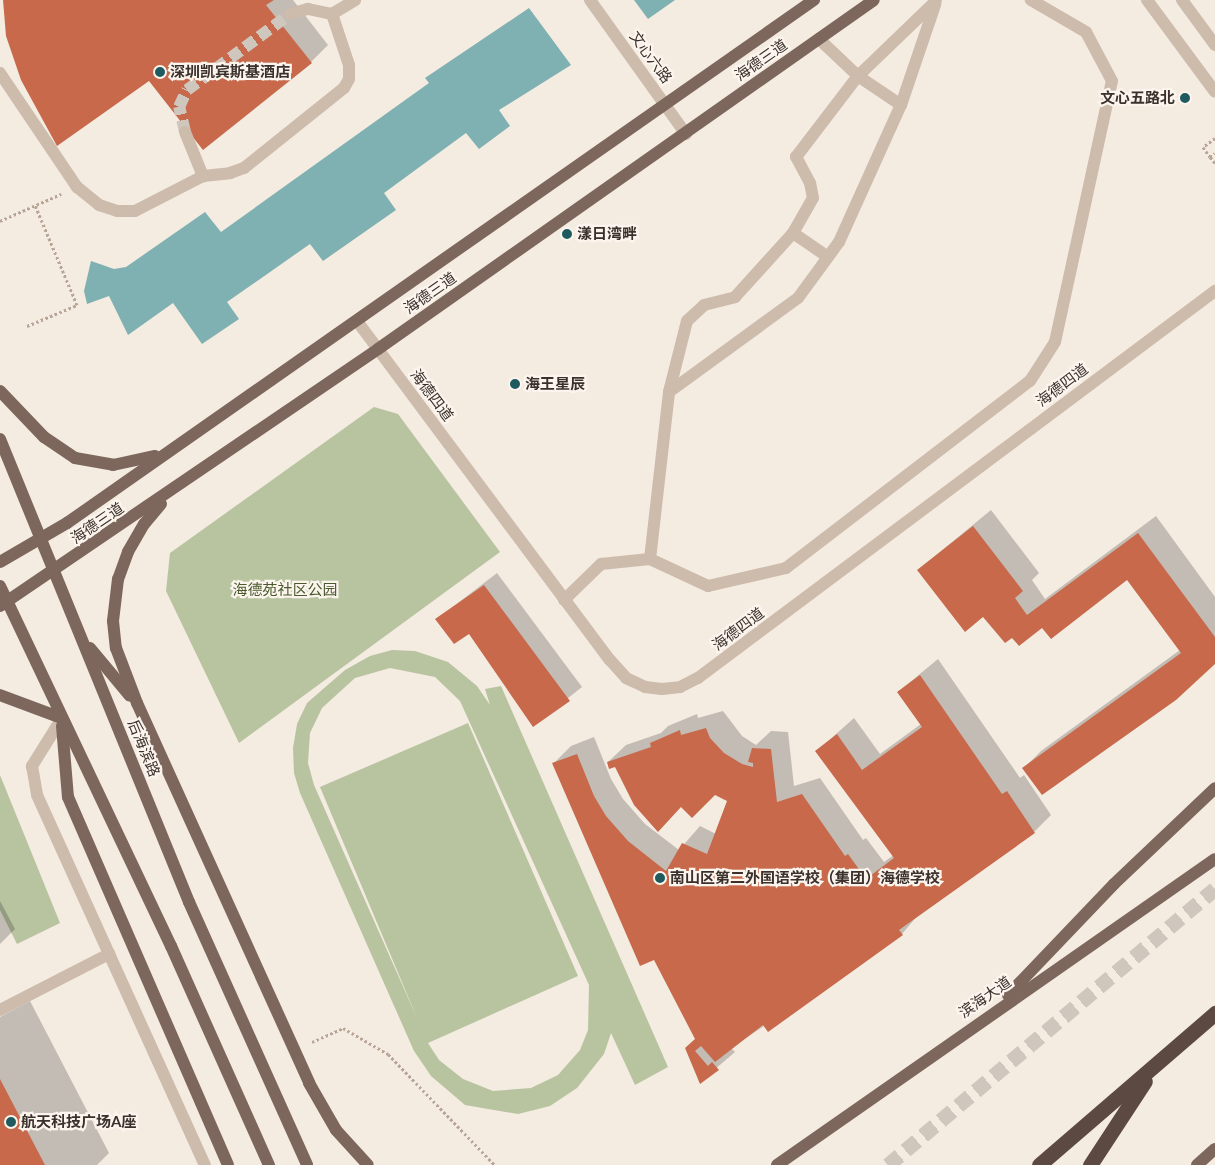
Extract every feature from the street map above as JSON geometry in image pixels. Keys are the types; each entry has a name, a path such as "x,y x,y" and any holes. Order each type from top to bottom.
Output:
{"highway":[{"path":"1039,1165 1215,1014"},
{"path":"1090,1165 1155,1065"}],"main road":[{"name":"海德三道","path":"0,562 40,540 173,449 814,0"},
{"name":"海德三道","path":"4,603 54,572 378,349 874,0"},
{"path":"0,391 44,437 75,458 91,463 113,465 141,461 173,449"},
{"name":"后海滨路","path":"0,439 190,902 307,1165"},
{"path":"173,491 144,524 128,552 116,592 113,621 116,648 137,703 309,1083 336,1130 368,1165"},
{"path":"0,586 4,603 62,718 171,946 269,1165"},
{"path":"82,638 137,703"},
{"path":"0,696 62,718"},
{"path":"62,718 68,797 228,1165"},
{"path":"990,1014 1114,884 1215,788"},
{"name":"滨海大道","path":"777,1165 990,1014 1215,860"},
{"path":"1197,1165 1215,1149"}],"street":[{"path":"290,14 308,9 332,14 355,0"},
{"name":"文心六路","path":"590,0 686,134"},
{"path":"564,600 601,564 650,559 708,586 786,568 1030,381 1055,342 1112,81 1086,32 1031,0"},
{"path":"1147,0 1215,92"},
{"path":"1182,0 1215,45"},
{"path":"650,559 670,392 687,322 704,305 735,297 793,233 812,198 810,183 796,158 858,76 938,1"},
{"path":"670,392 798,298 840,242 902,105 938,1"},
{"path":"0,73 77,186 99,205 117,211 135,211 203,176 230,173 244,168 344,88 349,79 349,65 332,14"},
{"path":"819,39 858,76 902,105"},
{"path":"185,132 203,176"},
{"path":"793,233 828,257"},
{"name":"海德四道","path":"357,321 564,600 626,678 645,687 662,689 680,687 698,678 1215,291"},
{"path":"62,718 32,766 32,779 204,1165"},
{"path":"0,1010 109,954"}],"path":[{"path":"1215,138 1203,147 1215,163"},
{"path":"1210,157 1215,153"},
{"path":"0,221 77,186"},
{"path":"27,326 77,305 35,205"},
{"path":"312,1042 343,1028 388,1054 495,1165"}],"green space":[{"name":"海德苑社区公园","path":"374,407 398,414 500,552 239,743 166,591 170,553"},
{"path":"392,650 415,651 448,662 477,686 490,705 485,689 501,686 668,1067 635,1085 611,1033 604,1054 577,1088 550,1106 518,1114 465,1105 431,1076 414,1051 300,793 294,773 293,748 297,724 307,703 345,670 370,656","holes":["390,668 435,677 460,701 589,985 588,1030 580,1050 558,1075 531,1088 493,1091 463,1079 439,1060 428,1043 578,976 468,723 320,787 417,1018 314,785 308,763 310,733 322,708 355,678"]},
{"path":"0,775 60,923 17,944 0,910"}],"water":[{"path":"634,0 675,0 648,19"},
{"path":"529,8 571,65 499,110 510,126 479,149 466,133 384,193 396,210 323,261 310,244 227,302 239,319 202,344 173,303 128,335 109,296 87,304 84,291 91,261 114,269 126,267 205,212 221,232 429,83 425,78"}],"building":[{"name":"深圳凯宾斯基酒店","path":"3,0 274,0 266,5 312,63 203,150 149,81 57,146 21,80 6,36"},
{"path":"973,526 1023,591 1015,598 1027,615 1138,533 1215,637 1215,664 1176,700 1042,795 1022,768 1181,653 1127,580 1051,639 1042,628 1019,646 1012,638 1005,643 983,617 965,632 917,570"},
{"path":"484,585 570,701 533,727 469,634 454,644 435,619"},
{"path":"920,675 1002,794 1007,791 1035,833 899,930 903,935 768,1032 763,1025 715,1062 701,1046 695,1051 708,1066 712,1062 719,1070 700,1084 685,1048 695,1039 654,960 640,966 552,763 577,754 594,796 606,816 628,841 666,871 682,843 707,854 727,801 715,795 692,818 681,807 658,832 634,805 615,767 609,769 607,762 651,747 650,743 680,730 681,735 706,728 710,738 724,753 742,764 753,767 753,763 748,762 752,748 771,749 777,802 802,794 845,856 848,854 866,879 894,858 815,751 837,734 862,770 922,727 897,692"},
{"name":"航天科技广场A座","path":"0,1079 45,1165 0,1165"}],"tunnel":[{"path":"185,132 179,107 187,90 290,14"},
{"path":"888,1165 1215,889"}],"place":[{"name":"深圳凯宾斯基酒店","path":"160,72"},
{"name":"文心五路北","path":"1185,98"},
{"name":"漾日湾畔","path":"567,234"},
{"name":"海王星辰","path":"515,384"},
{"name":"南山区第二外国语学校（集团）海德学校","path":"660,878"},
{"name":"航天科技广场A座","path":"11,1122"}]}
